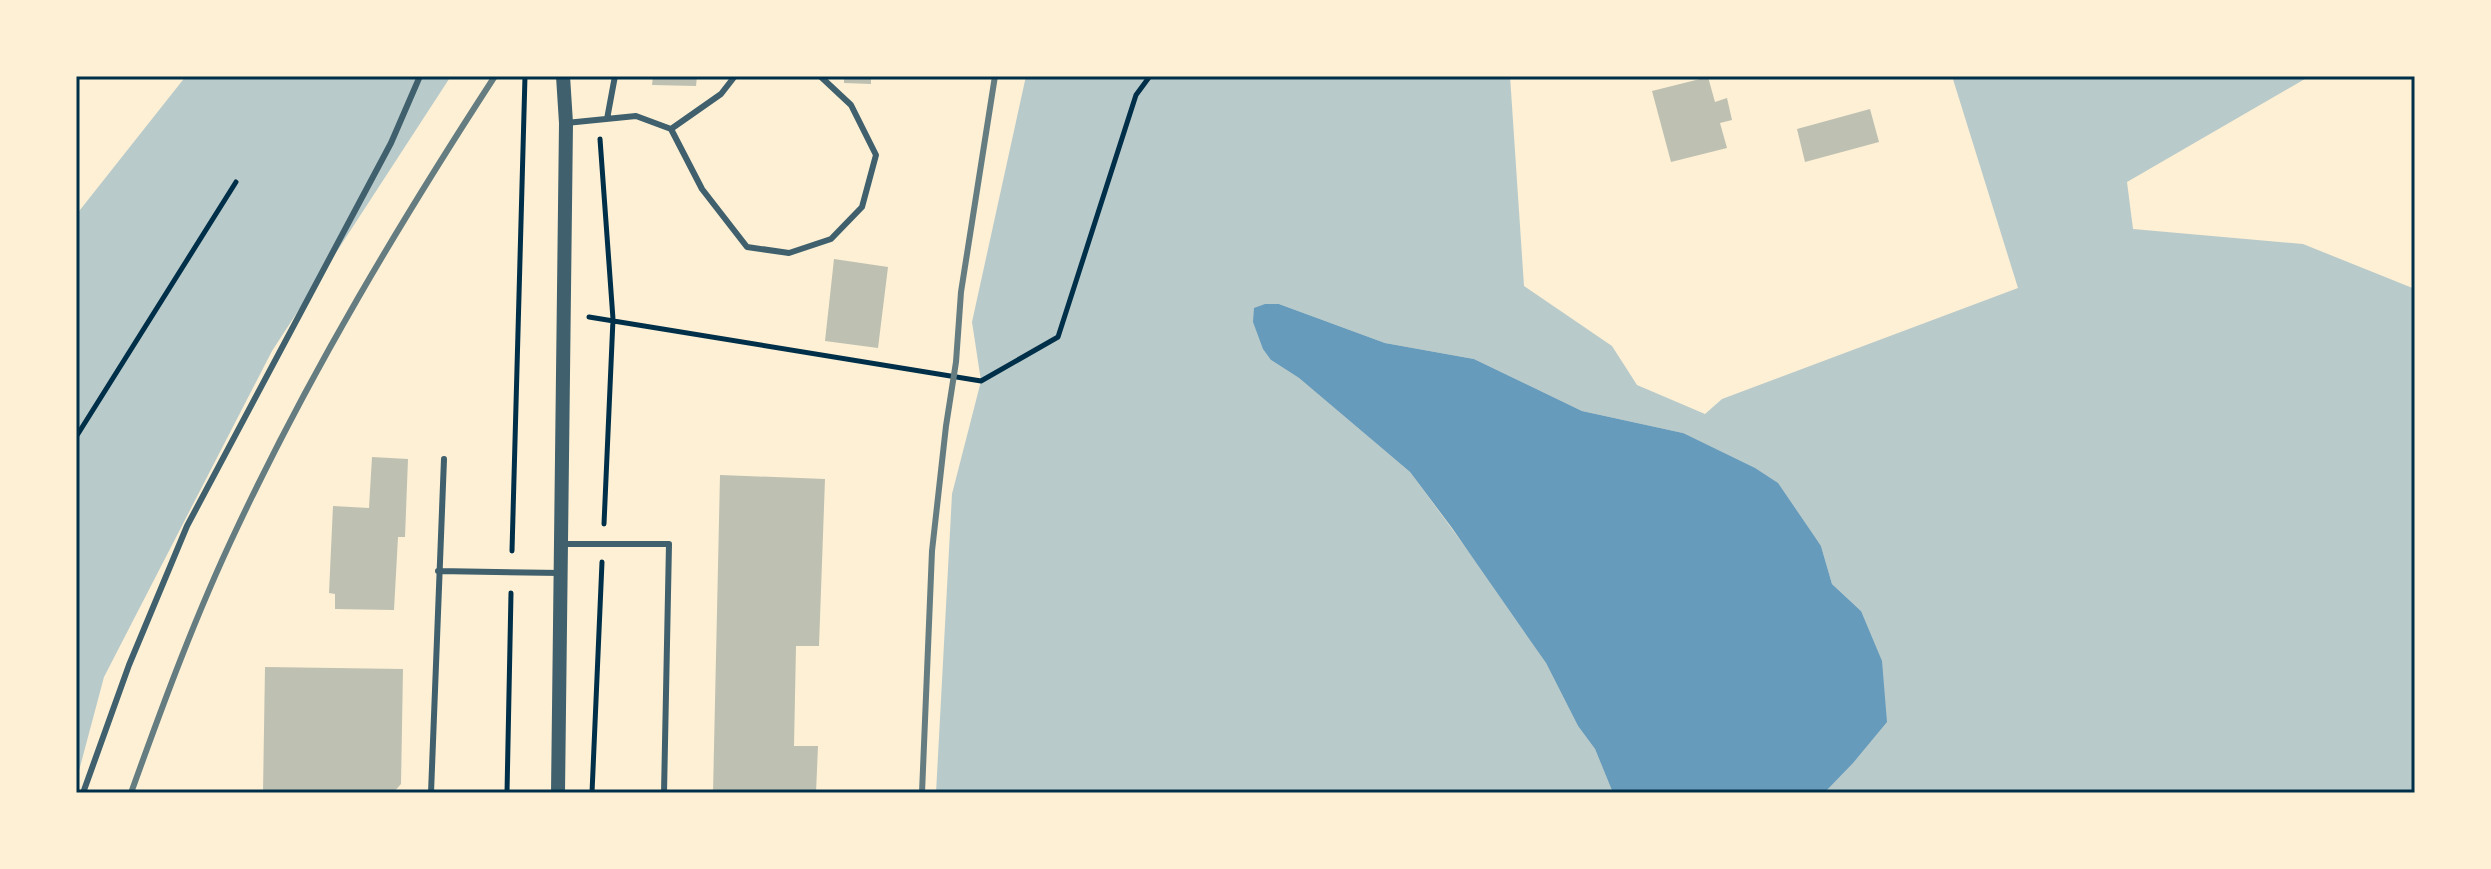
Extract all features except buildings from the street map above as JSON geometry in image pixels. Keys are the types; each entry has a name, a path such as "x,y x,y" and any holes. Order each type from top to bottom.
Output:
{"street":[{"path":"558,793 566,123 563,76"}],"lane":[{"path":"83,793 129,665 187,526 391,143 420,76"},
{"path":"607,119 615,76"},
{"path":"671,129 721,94 735,76"},
{"path":"566,123 636,116 671,129 702,189 747,247 789,253 831,239 862,207 876,155 851,105 820,76"},
{"path":"431,793 444,459"},
{"path":"561,544 669,544 664,793"},
{"path":"438,571 561,573"}],"path":[{"path":"507,793 525,76"},
{"path":"564,315 613,319 981,381 1058,337 1136,95 1150,76"},
{"path":"592,793 613,319 598,120"},
{"path":"76,437 236,182"}],"shaded area":[{"path":"186,76 451,76 272,351 104,677 76,782 76,215"},
{"path":"1026,76 1510,76 1524,286 1612,346 1637,385 1705,414 1722,399 2018,288 1952,76 2310,76 2127,182 2133,229 2303,244 2415,289 2415,793 1824,793 1861,611 1832,584 1821,546 1800,519 1683,433 1582,411 1474,359 1385,343 1279,304 1271,360 1299,378 1410,472 1500,594 1546,663 1578,726 1595,749 1613,793 936,793 952,494 981,381 972,322"}],"water":[{"path":"1279,304 1385,343 1474,359 1582,411 1683,433 1755,468 1778,483 1821,546 1832,584 1861,611 1882,661 1887,722 1824,793 1613,793 1595,749 1578,726 1546,663 1410,472 1299,378 1271,360 1263,349 1253,322 1254,308"}],"railway":[{"path":"131,793 194,626 265,469 358,298 495,76"},
{"path":"922,793 932,551 956,362 961,292 995,76"}]}
